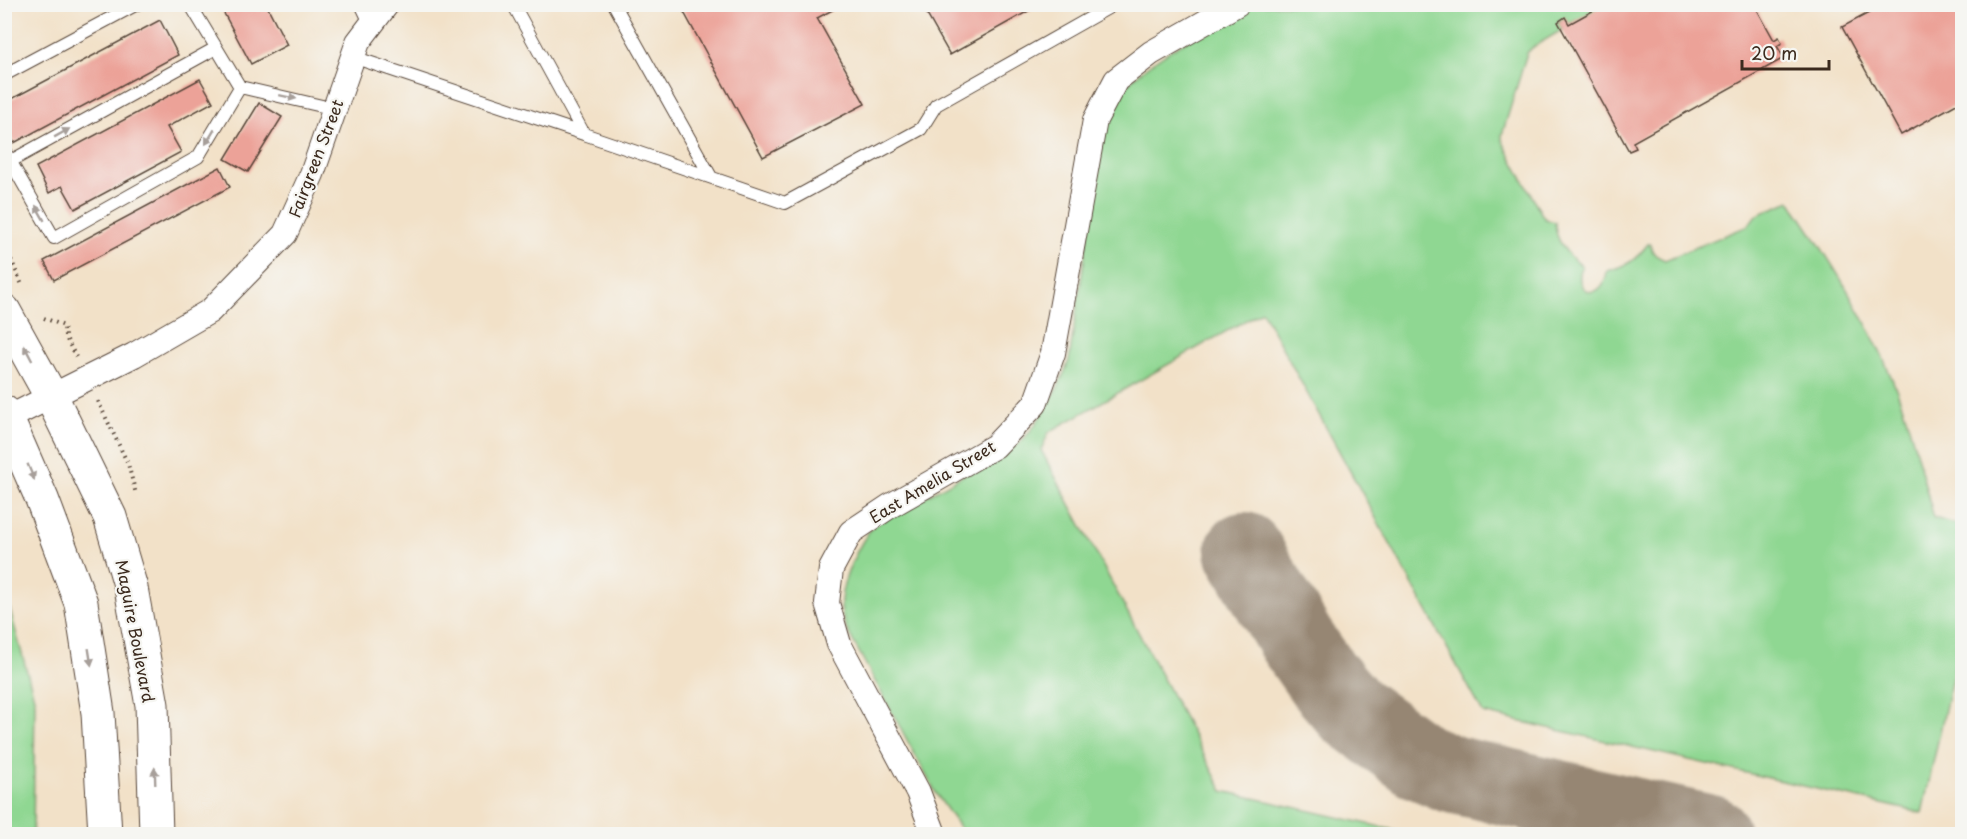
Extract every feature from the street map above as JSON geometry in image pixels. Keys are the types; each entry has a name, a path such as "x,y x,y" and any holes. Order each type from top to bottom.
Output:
{"main road":[{"name":"Maguire Boulevard","path":"4,311 51,396 110,517 131,588 152,705 156,834"},
{"path":"6,417 42,499 81,603 98,713 105,834"}],"street":[{"name":"Fairgreen Street","path":"6,417 134,355 210,311 285,234 312,174 366,15 387,4"},
{"name":"East Amelia Street","path":"934,834 918,792 839,644 827,603 831,569 851,532 890,506 995,446 1035,404 1053,353 1095,120 1116,80 1151,53 1237,4"}],"lane":[{"path":"4,75 137,4"},
{"path":"190,4 240,87 335,109"},
{"path":"513,4 584,134"},
{"path":"614,4 711,177"},
{"path":"353,57 785,203 921,129 936,105 1115,4"},
{"path":"216,48 8,156 54,238 198,157 240,87"}],"green space":[{"path":"1252,5 1605,5 1569,24 1565,18 1558,21 1562,30 1527,53 1502,135 1502,140 1541,213 1545,219 1555,222 1557,235 1563,247 1582,266 1581,284 1589,291 1600,288 1605,281 1607,271 1630,262 1648,244 1655,254 1665,260 1748,226 1755,216 1790,201 1846,288 1893,381 1905,414 1934,518 1962,526 1962,633 1922,813 1483,713 1262,311 1049,432 1041,450 1223,791 1412,834 964,834 937,795 846,628 841,604 848,571 862,542 873,526 1019,444 1035,425 1060,383 1069,360 1102,143 1114,103 1133,79 1164,54"},
{"path":"5,592 35,701 33,834 5,834"}],"building":[{"path":"5,4 19,4 5,12"},
{"path":"219,4 266,4 287,45 251,64"},
{"path":"921,4 1041,4 950,55"},
{"path":"1605,4 1754,4 1774,40 1779,37 1782,43 1777,46 1784,58 1633,142 1636,148 1629,151 1558,22 1565,17 1569,24"},
{"path":"680,5 842,5 817,18 865,104 763,157"},
{"path":"1884,5 1962,5 1962,101 1901,135 1842,27"},
{"path":"160,20 178,55 14,143 4,126 4,103"},
{"path":"200,79 213,102 167,127 181,152 75,209 62,186 49,193 36,167"},
{"path":"259,103 282,117 248,172 225,159"},
{"path":"220,167 230,187 54,280 44,261"}],"taxiway":[{"path":"1244,551 1296,640 1324,680 1350,710 1420,761 1451,774 1711,834"}]}
